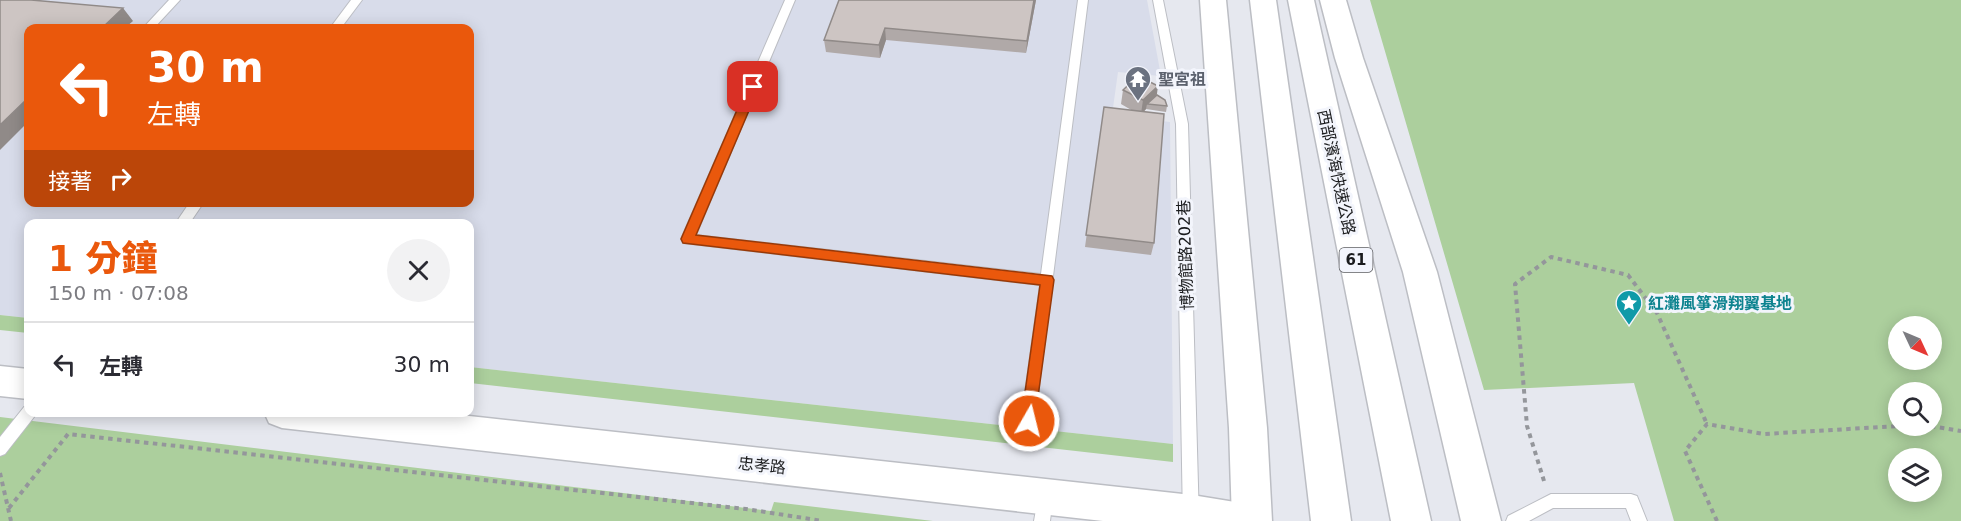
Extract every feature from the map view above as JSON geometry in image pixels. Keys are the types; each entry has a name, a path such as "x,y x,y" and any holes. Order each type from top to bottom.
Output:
{"main road":[{"path":"1213,0 1238,290 1252,521"},
{"path":"1263,0 1331,521"},
{"name":"西部濱海快速公路","path":"1301,0 1411,521"},
{"path":"1334,0 1348,58 1420,272 1481,521"},
{"path":"0,381 24,384"},
{"name":"忠孝路","path":"321,417 1044,509 1241,521"}],"lane":[{"path":"152,24 176,0"},
{"path":"338,24 357,0"},
{"path":"790,0 688,239 1047,280"},
{"path":"1029,421 1083,0"},
{"name":"博物館路202巷","path":"1158,0 1182,124 1192,517"},
{"path":"185,219 194,207"},
{"path":"0,449 25,417"},
{"path":"1514,521 1551,501 1631,501 1639,521"}],"path":[{"path":"1551,501 1527,426 1515,284 1551,257 1628,275 1657,313 1707,424"},
{"path":"1707,424 1764,434 1888,427"},
{"path":"1707,424 1685,451 1718,521"},
{"path":"1942,428 1961,431"},
{"path":"9,507 68,434 746,508 823,521"},
{"path":"0,473 11,521"}],"shaded area":[{"path":"0,0 1147,0 1161,76 1118,72 1112,115 1170,122 1173,444 474,367 474,219 24,219 24,318 0,315"}],"green space":[{"path":"1370,0 1961,0 1961,521 1674,521 1634,383 1484,390"},
{"path":"0,315 24,318 24,333 0,330"},
{"path":"474,367 1173,444 1173,462 474,383"},
{"path":"0,417 771,511 774,502 933,521 0,521"}],"building":[{"path":"0,0 31,0 123,8 106,24 24,24 24,102 0,125"},
{"path":"839,0 1034,0 1027,41 885,28 879,45 824,40"},
{"path":"1138,76 1158,86 1143,100 1123,90"},
{"path":"1157,95 1165,100 1167,106 1147,104"},
{"path":"1104,107 1164,114 1154,243 1086,235"}],"place":[{"name":"聖宮祖","path":"1138,102"},
{"name":"紅灘風箏滑翔翼基地","path":"1629,326"}],"route":[{"path":"753,87 688,239 1047,280 1029,421"}]}
